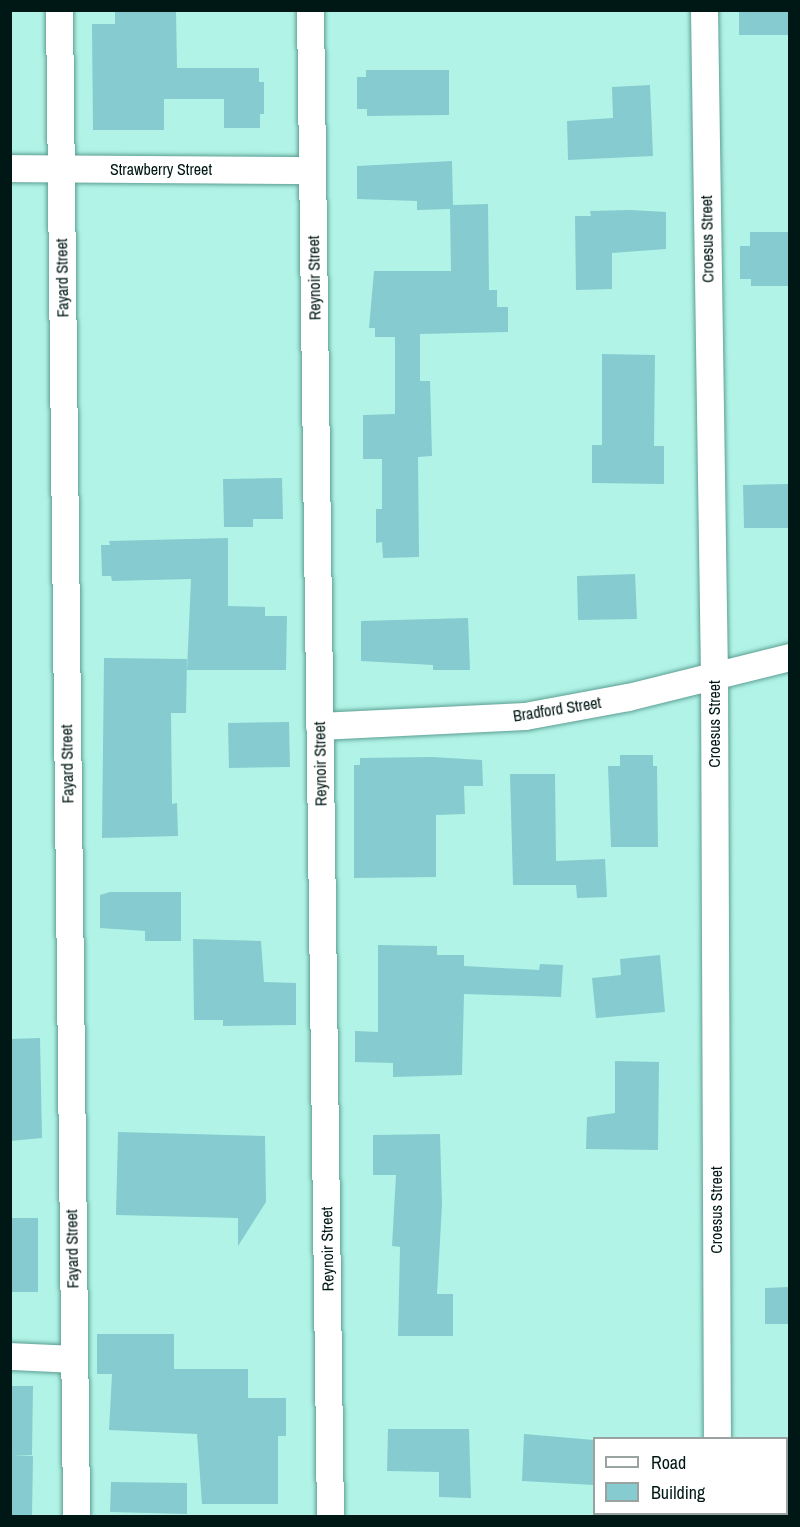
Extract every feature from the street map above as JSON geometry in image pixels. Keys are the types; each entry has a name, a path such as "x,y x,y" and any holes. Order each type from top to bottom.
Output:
{"street":[{"name":"Fayard Street","path":"59,10 76,1516"},
{"name":"Reynoir Street","path":"310,10 330,1516"},
{"name":"Croesus Street","path":"704,10 714,674 717,1437"},
{"name":"Strawberry Street","path":"10,168 312,170"},
{"name":"Bradford Street","path":"319,726 525,716 628,697 789,657"},
{"path":"10,1356 74,1359"}],"building":[{"path":"176,10 177,68 259,68 259,82 264,82 264,114 260,114 260,128 224,128 224,99 164,99 164,130 93,130 92,24 115,24 115,12"},
{"path":"739,10 789,10 789,35 739,35"},
{"path":"366,70 449,70 449,115 367,116 367,109 357,109 357,77 366,77"},
{"path":"650,85 653,156 568,160 567,121 613,118 612,87"},
{"path":"452,161 453,205 488,204 489,290 497,290 497,307 508,307 508,332 420,334 420,381 430,381 432,456 418,457 419,557 383,558 382,542 376,543 376,509 382,509 382,459 363,459 363,415 395,414 395,337 375,337 375,328 369,328 374,271 451,271 450,209 417,210 417,201 357,199 357,166"},
{"path":"590,211 666,212 666,249 612,253 612,289 576,290 575,216 591,216"},
{"path":"750,232 789,232 789,286 751,286 751,279 740,279 740,246 750,246"},
{"path":"602,354 655,355 654,446 664,446 664,484 592,483 592,445 602,445"},
{"path":"282,478 283,519 253,519 253,527 224,527 223,479"},
{"path":"789,484 789,528 744,528 743,485"},
{"path":"228,538 228,606 265,607 265,616 287,616 286,670 187,670 191,579 112,581 111,576 102,576 101,545 110,545 109,541"},
{"path":"635,574 637,619 578,620 577,576"},
{"path":"468,618 470,670 433,670 433,665 361,661 361,621"},
{"path":"104,658 187,659 186,713 171,713 172,804 177,803 178,836 102,838"},
{"path":"289,722 290,767 229,768 228,723"},
{"path":"620,755 653,755 653,766 657,766 658,847 611,847 608,766 620,766"},
{"path":"432,757 482,760 483,786 464,786 465,814 436,815 436,877 354,878 354,765 360,765 360,758"},
{"path":"510,774 555,774 556,861 605,859 607,897 577,898 576,885 513,885"},
{"path":"110,892 181,892 181,941 145,941 145,931 100,928 100,895"},
{"path":"193,939 261,941 264,982 296,983 296,1025 223,1026 223,1020 194,1020"},
{"path":"378,945 437,946 437,955 464,955 464,966 539,970 540,964 563,965 561,997 464,994 462,1075 393,1077 393,1063 355,1062 355,1031 378,1032"},
{"path":"660,955 665,1012 596,1018 592,978 621,975 620,959"},
{"path":"40,1038 42,1138 10,1141 10,1039"},
{"path":"615,1061 659,1062 658,1150 586,1149 587,1117 615,1113"},
{"path":"118,1132 265,1136 266,1202 238,1246 238,1218 116,1215"},
{"path":"440,1134 442,1205 437,1294 453,1294 453,1336 398,1336 400,1247 392,1246 396,1175 373,1175 373,1135"},
{"path":"10,1218 38,1218 38,1292 10,1292"},
{"path":"789,1287 789,1324 765,1324 765,1288"},
{"path":"97,1334 174,1334 174,1369 248,1369 248,1398 286,1398 286,1436 278,1436 278,1504 202,1504 197,1434 109,1430 112,1374 97,1374"},
{"path":"10,1386 33,1386 32,1455 13,1455 33,1456 32,1516 10,1516"},
{"path":"388,1429 469,1429 471,1498 439,1497 439,1472 387,1471"},
{"path":"524,1434 593,1440 593,1485 522,1481"},
{"path":"111,1482 187,1483 187,1514 110,1512"}]}
